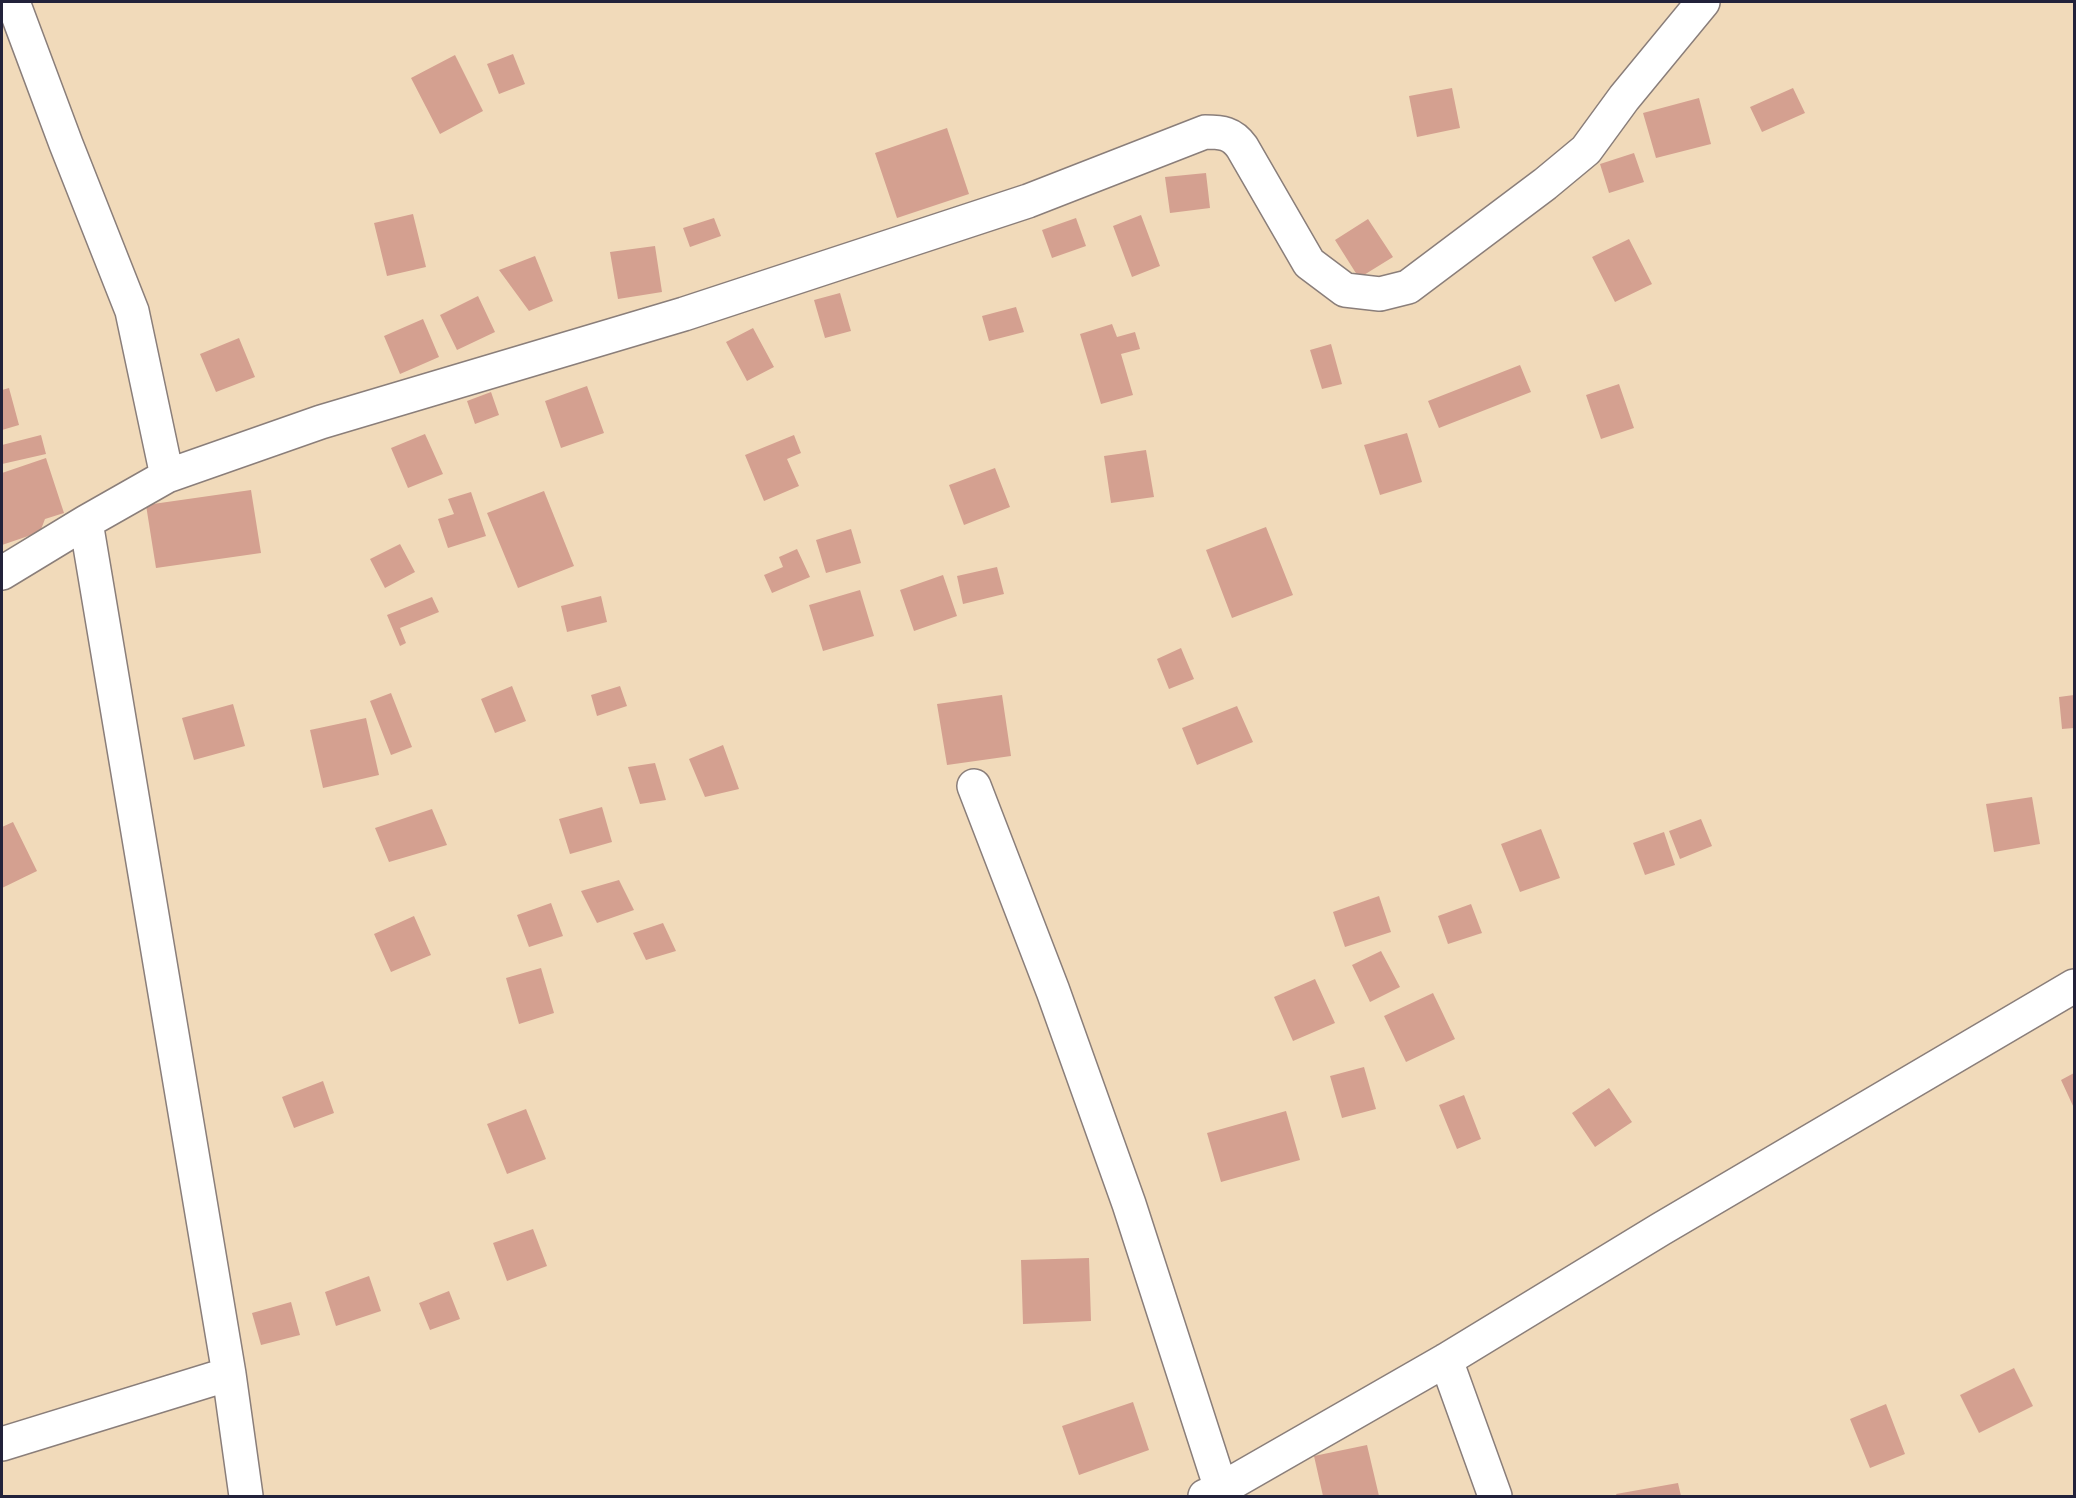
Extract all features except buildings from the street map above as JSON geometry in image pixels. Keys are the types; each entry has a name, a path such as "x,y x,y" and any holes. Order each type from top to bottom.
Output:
{"street":[{"path":"13,2 132,311 167,476"},
{"path":"2,573 167,476 321,422 684,314 1028,201 1205,132 1222,132 1235,137 1309,263 1345,290 1380,294 1408,287 1545,184 1586,150 1624,98 1703,2"},
{"path":"86,522 229,1374 246,1497"},
{"path":"974,786 1053,991 1125,1192 1213,1493 1446,1360 1660,1229 2074,986"},
{"path":"1446,1360 1495,1497"},
{"path":"2,1444 229,1374"}]}
